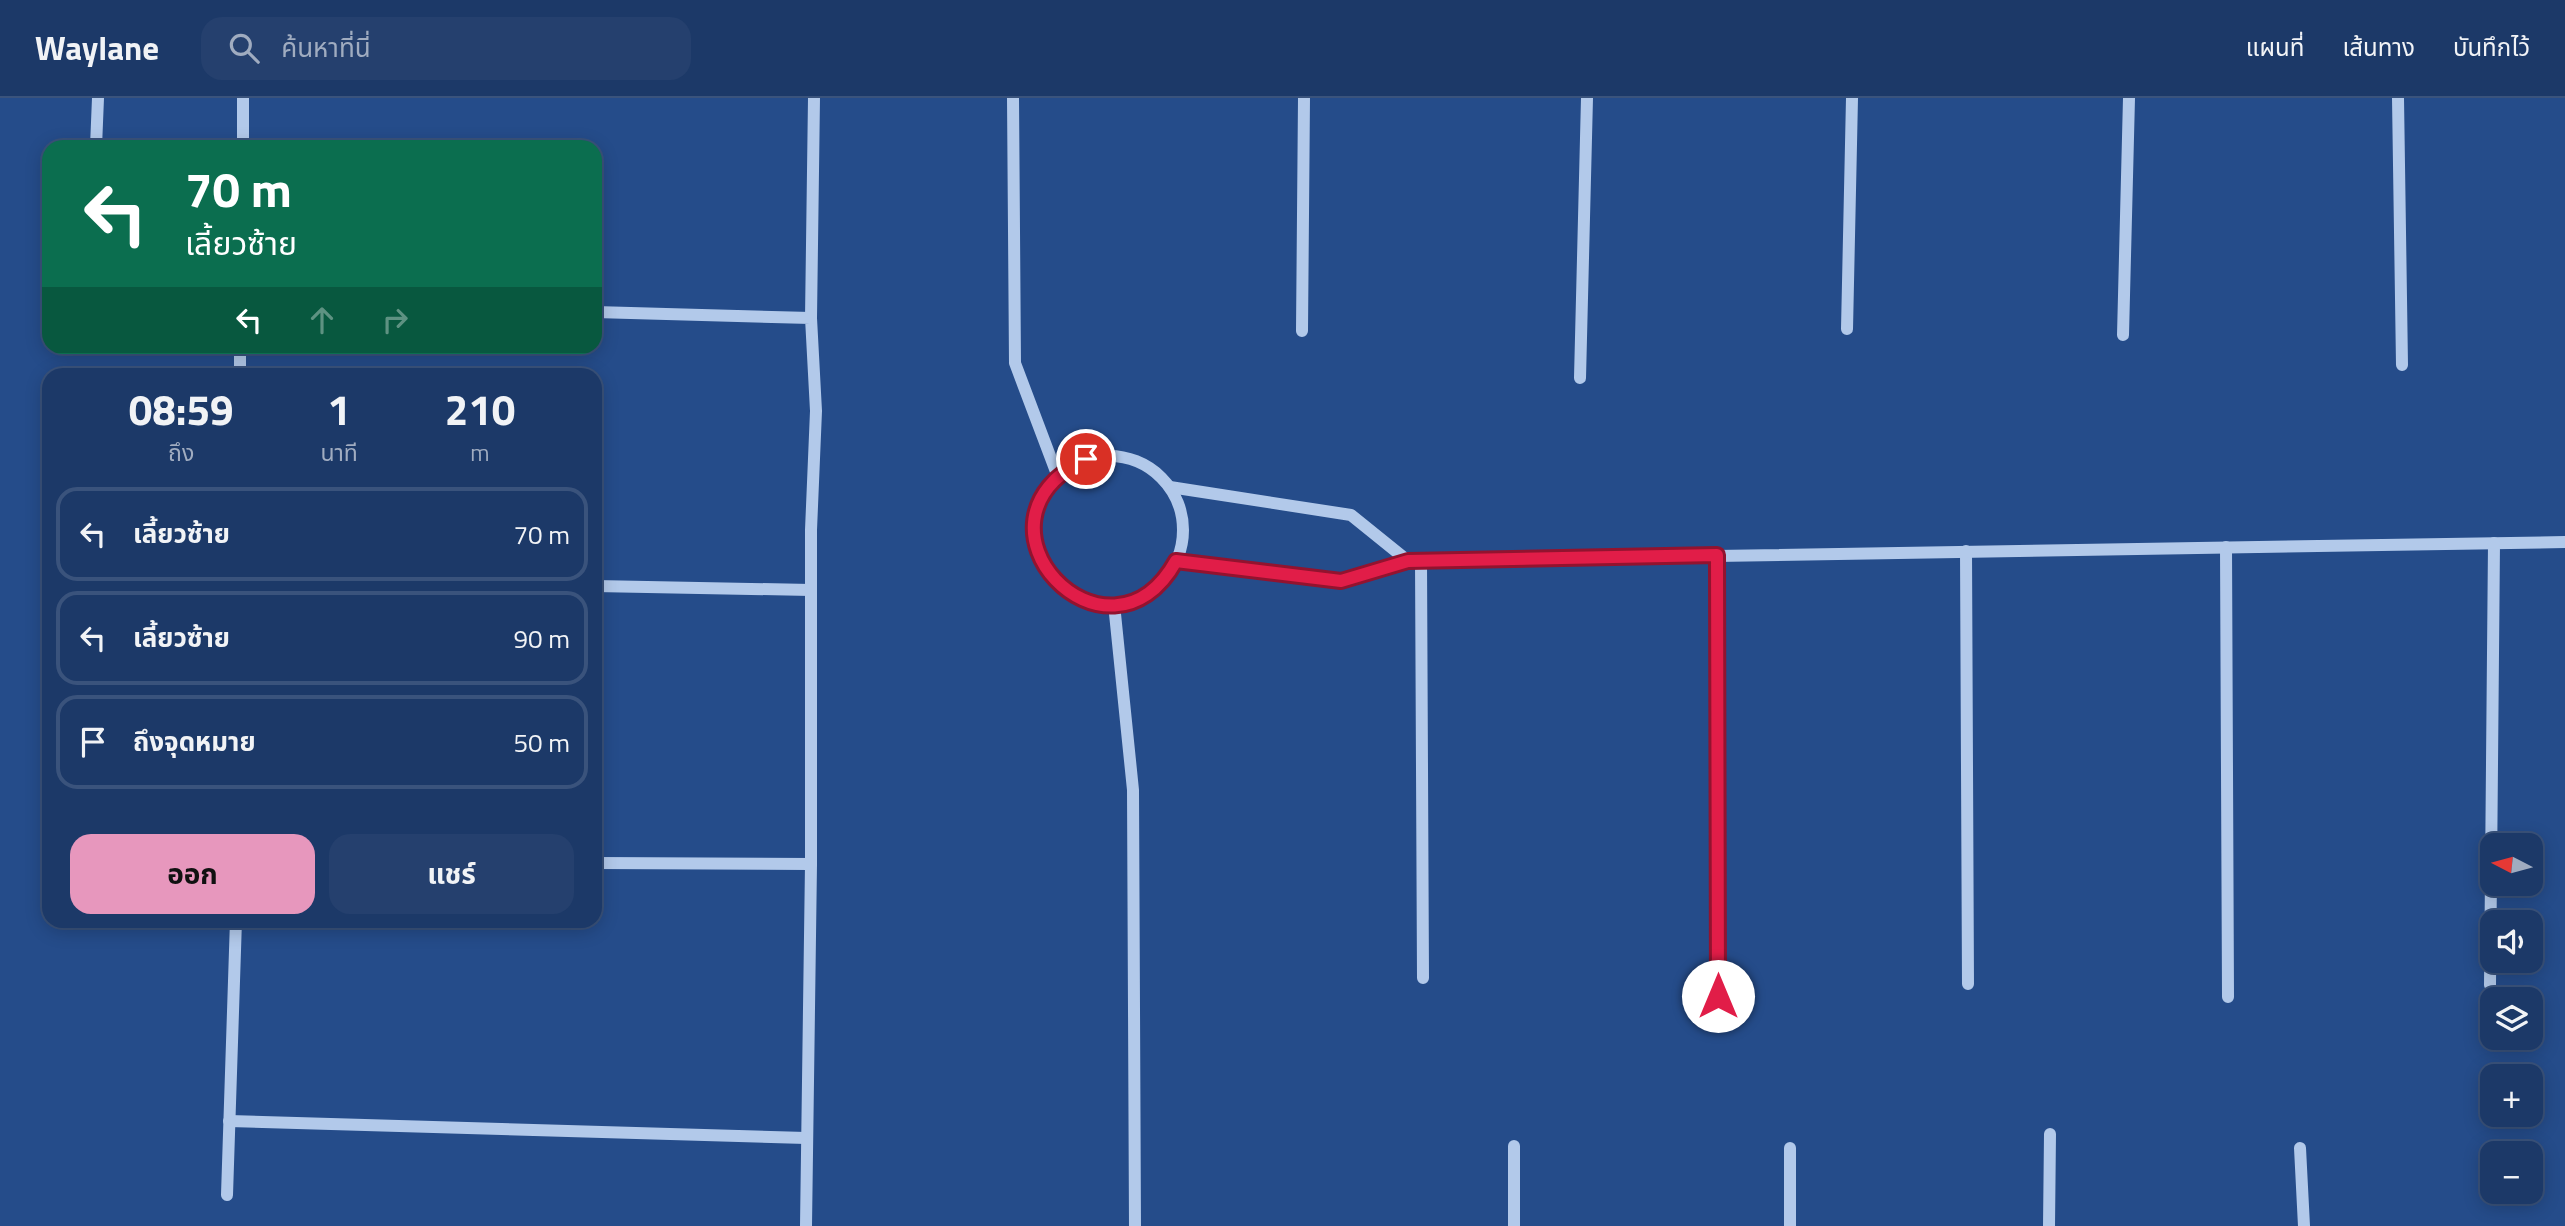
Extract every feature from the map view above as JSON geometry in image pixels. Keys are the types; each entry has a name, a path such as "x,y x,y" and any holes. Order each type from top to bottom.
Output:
{"street":[{"path":"96,140 98,98"},
{"path":"243,98 243,140"},
{"path":"806,1226 811,864 811,590 816,411 811,318 814,98"},
{"path":"1013,98 1015,363 1058,477"},
{"path":"1302,331 1304,98"},
{"path":"1580,378 1587,98"},
{"path":"1847,329 1852,98"},
{"path":"2123,335 2129,98"},
{"path":"2398,98 2402,365"},
{"path":"602,312 811,318"},
{"path":"1109,456 1132,459 1153,470 1170,487 1180,508 1183,531 1179,555 1167,577 1147,594 1124,604 1098,605 1073,597 1054,580 1040,558 1034,533 1038,508 1048,486 1058,477 1065,470 1086,459 1109,456"},
{"path":"1170,487 1351,515 1415,561"},
{"path":"1176,561 1341,581 1415,561 2565,542"},
{"path":"2490,985 2494,543"},
{"path":"2226,547 2228,997"},
{"path":"1966,551 1968,984"},
{"path":"1717,555 1718,996"},
{"path":"1415,561 1423,978"},
{"path":"602,586 811,590"},
{"path":"1114,604 1133,790 1135,1226"},
{"path":"602,863 811,864"},
{"path":"227,1195 236,928"},
{"path":"229,1121 806,1138"},
{"path":"2049,1226 2050,1134"},
{"path":"1514,1146 1514,1226"},
{"path":"1790,1148 1790,1226"},
{"path":"2300,1148 2304,1226"}],"route":[{"path":"1086,459 1065,470 1048,486 1038,508 1034,533 1040,558 1054,580 1073,597 1098,605 1124,604 1147,594 1167,577 1176,561 1341,581 1408,561 1717,555 1718,996"}]}
